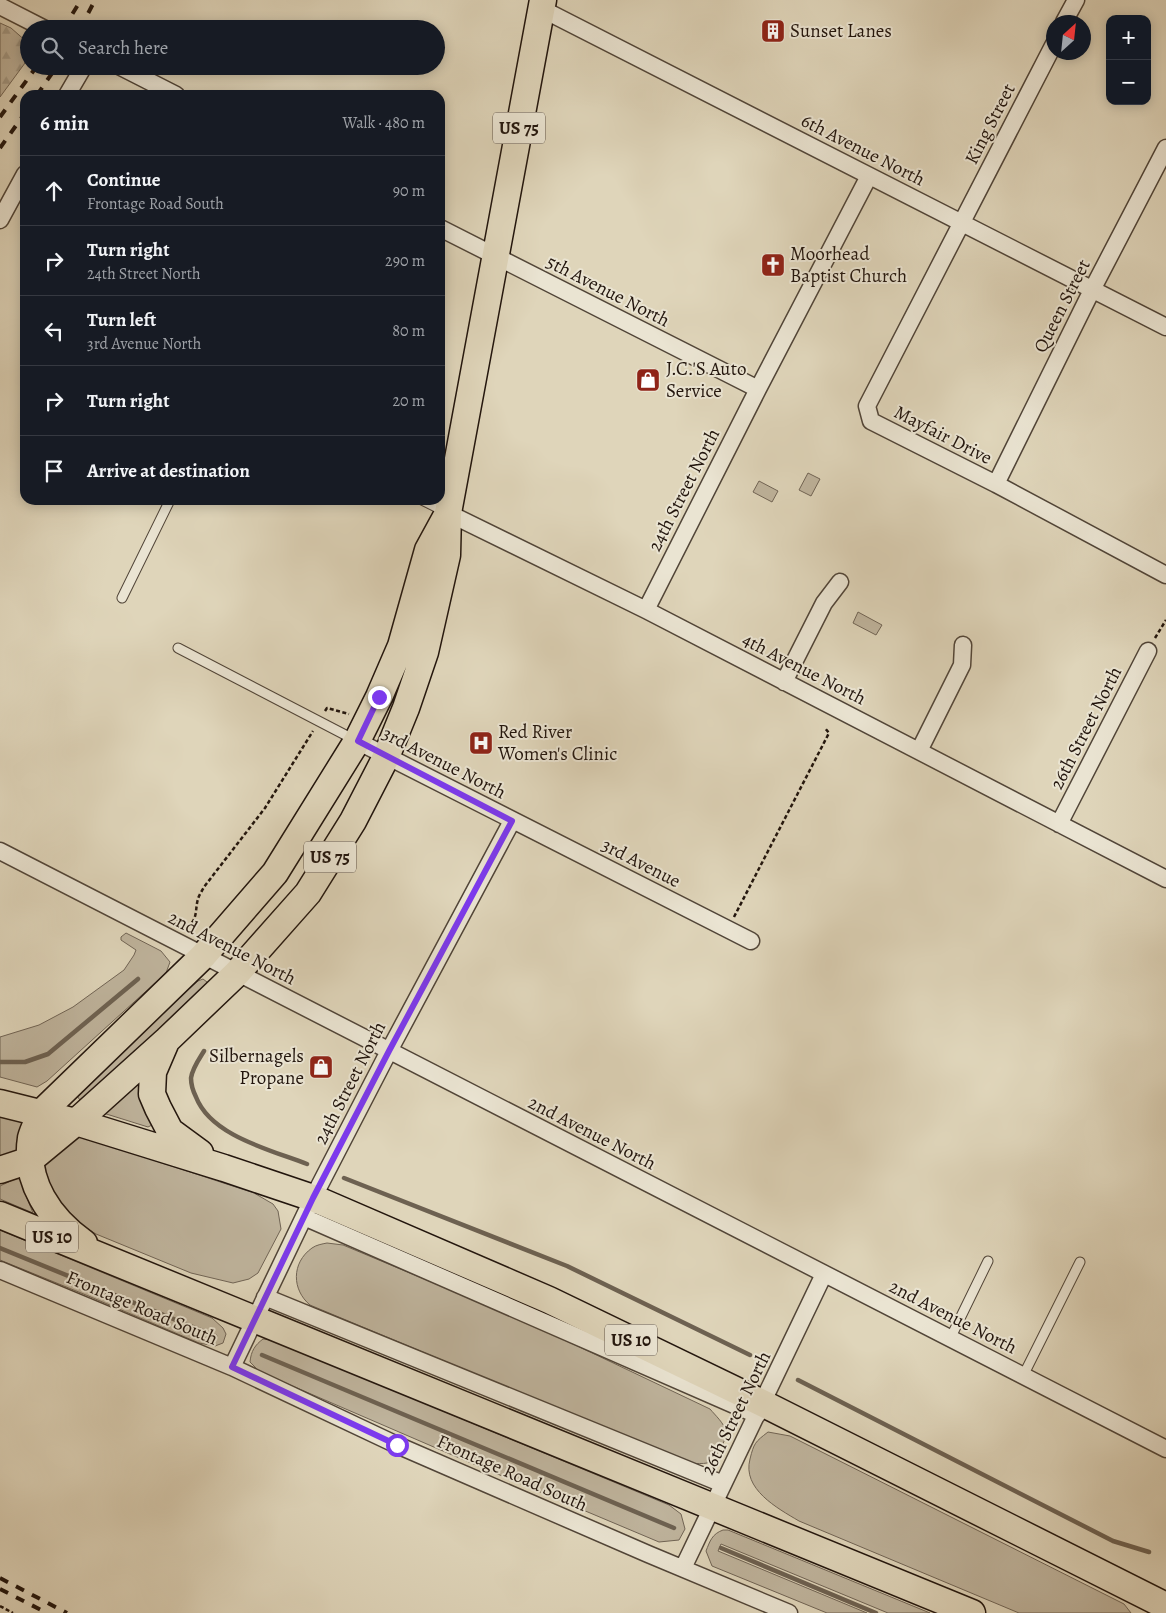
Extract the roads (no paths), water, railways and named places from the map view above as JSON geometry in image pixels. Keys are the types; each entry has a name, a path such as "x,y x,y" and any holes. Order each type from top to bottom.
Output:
{"main road":[{"name":"US 75","path":"0,1170 30,1160 76,1122 167,1040 237,973 308,893 353,821 386,756 406,708 425,652 447,555 448,513 542,4"},
{"name":"US 75","path":"42,1113 203,956 275,873 358,741 401,646 428,550 448,513"},
{"path":"167,1040 153,1072 152,1094 158,1108 170,1131 224,1168"},
{"name":"US 10","path":"0,1103 76,1122 224,1168 309,1208 549,1300 759,1409 1165,1607"},
{"path":"42,1113 31,1137 30,1160 35,1185 48,1210 72,1234 105,1258"},
{"name":"US 10","path":"0,1216 105,1258 260,1308 712,1507 972,1613"}],"street":[{"path":"1068,15 1076,0"},
{"name":"6th Avenue North","path":"542,4 869,176 1166,327"},
{"path":"0,6 27,20"},
{"name":"King Street","path":"962,223 1046,60"},
{"path":"71,90 79,75"},
{"path":"137,75 166,90"},
{"name":"Queen Street","path":"996,484 1092,290 1166,148"},
{"name":"24th Street North","path":"646,610 869,176"},
{"path":"0,220 20,183"},
{"name":"Mayfair Drive","path":"962,223 867,406 871,422 996,484 1166,575"},
{"name":"5th Avenue North","path":"445,231 758,389"},
{"name":"4th Avenue North","path":"448,513 646,610 1166,879"},
{"path":"784,682 824,603 840,582"},
{"path":"919,751 962,666 963,645"},
{"name":"26th Street North","path":"1059,824 1148,651"},
{"name":"3rd Avenue North","path":"358,741 512,821"},
{"name":"24th Street North","path":"232,1367 309,1208 389,1051 512,821"},
{"name":"3rd Avenue","path":"512,821 751,941"},
{"name":"2nd Avenue North","path":"0,852 1166,1449"},
{"name":"Frontage Road South","path":"2,1274 232,1367 397,1445 790,1613"},
{"name":"26th Street North","path":"683,1568 824,1274"},
{"path":"260,1308 723,1484"}],"lane":[{"path":"122,598 168,505"},
{"name":"4th Avenue North","path":"432,505 448,513"},
{"path":"178,648 358,741"},
{"path":"950,1339 988,1261"},
{"path":"1023,1376 1080,1262"}],"waterway":[{"path":"0,1062 25,1062 48,1054 138,979"},
{"path":"204,1051 194,1068 191,1078 194,1092 204,1111 228,1132 260,1147 307,1164"},
{"path":"344,1178 567,1266 750,1355"},
{"path":"0,1248 215,1336"},
{"path":"262,1355 674,1528"},
{"path":"798,1380 1113,1541 1149,1552"},
{"path":"721,1548 876,1613"}],"railway":[{"path":"69,20 81,0"},
{"path":"85,20 95,0"},
{"path":"0,117 30,75"},
{"path":"40,90 51,75"},
{"path":"0,148 20,120"},
{"path":"0,1578 67,1613"},
{"path":"0,1589 47,1613"}],"place":[{"name":"Sunset Lanes","path":"773,31"},
{"name":"Moorhead Baptist Church","path":"773,265"},
{"name":"J.C.'S Auto Service","path":"648,380"},
{"name":"Red River Women's Clinic","path":"481,743"},
{"name":"Silbernagels Propane","path":"321,1067"}]}
